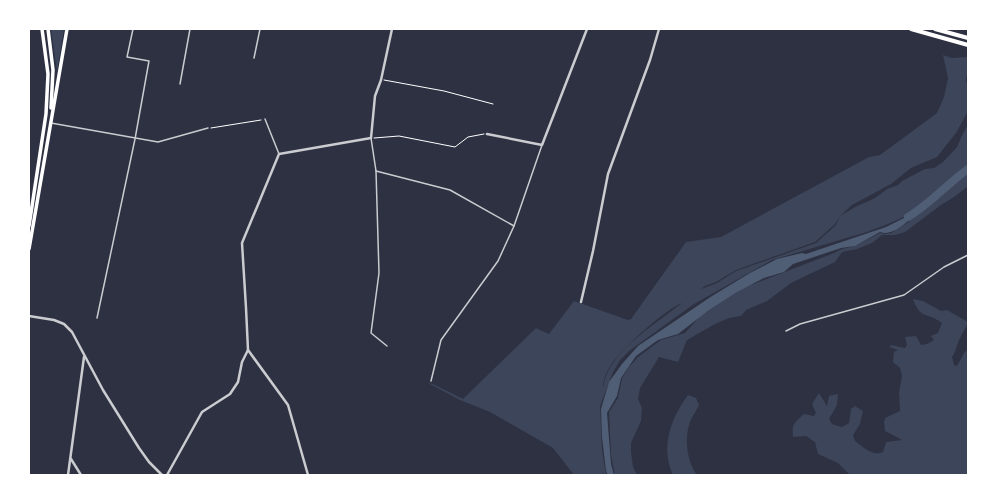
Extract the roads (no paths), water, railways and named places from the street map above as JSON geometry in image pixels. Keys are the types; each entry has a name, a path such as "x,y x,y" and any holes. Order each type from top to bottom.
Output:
{"main road":[{"path":"29,226 46,114 48,74 42,29"},
{"path":"48,29 53,70 51,123"},
{"path":"29,249 67,29"},
{"path":"911,29 968,45"},
{"path":"935,29 968,38"}],"street":[{"path":"167,475 202,412 230,394 238,382 242,362 248,350 242,243 279,154 371,138 375,96 381,80 392,29"},
{"path":"487,134 542,145 586,29"},
{"path":"581,302 593,251 608,174 650,60 659,29"},
{"path":"29,316 54,320 64,324 72,332 102,390 139,448 149,462 162,475"},
{"path":"248,350 288,405 308,475"},
{"path":"68,475 84,357"},
{"path":"70,459 81,475"}],"lane":[{"path":"97,318 135,139 149,60 127,57 133,29"},
{"path":"180,84 190,29"},
{"path":"254,58 260,29"},
{"path":"265,119 279,154"},
{"path":"51,123 158,142 208,128"},
{"path":"371,138 376,171 379,273 371,333 387,346"},
{"path":"431,381 441,340 498,261 514,226 542,145"},
{"path":"376,171 450,190 514,226"},
{"path":"786,331 800,324 904,295 944,267 968,255"}],"waterway":[{"path":"908,217 924,206 968,169"}]}
